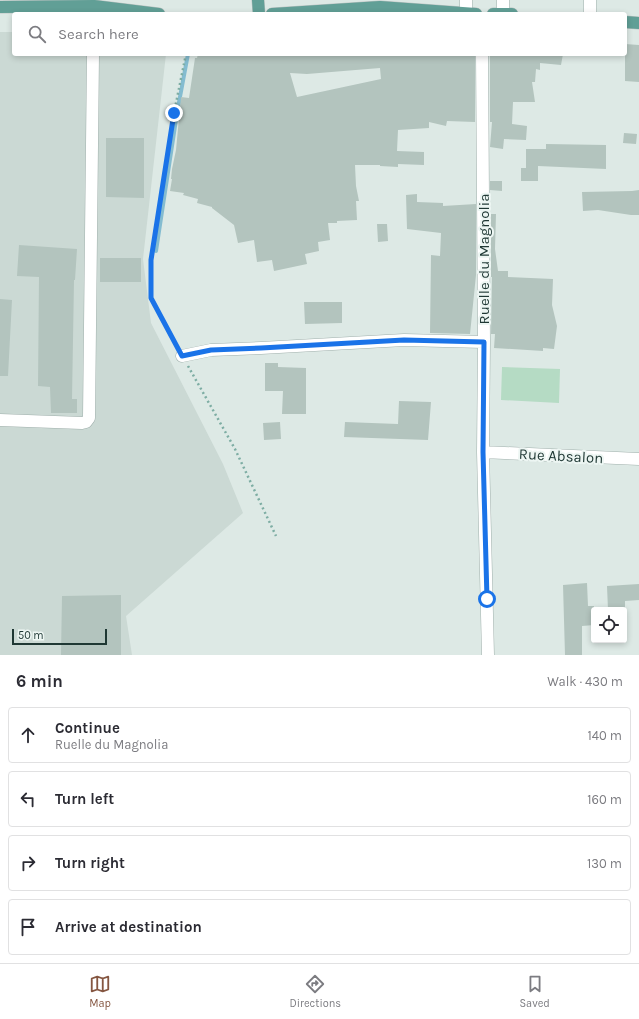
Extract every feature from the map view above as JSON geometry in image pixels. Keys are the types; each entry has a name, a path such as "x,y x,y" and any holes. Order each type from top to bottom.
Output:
{"main road":[{"path":"258,0 259,12"},
{"path":"293,12 379,4 461,12"},
{"path":"0,7 88,7 139,12"},
{"path":"627,22 639,23"}],"street":[{"path":"466,0 471,12"},
{"path":"503,0 503,12"},
{"path":"590,0 590,12"},
{"path":"0,420 82,423 86,422 89,418 93,56"},
{"name":"Ruelle du Magnolia","path":"482,56 484,342 483,452 488,655"},
{"path":"182,356 211,350 404,340 484,342"},
{"name":"Rue Absalon","path":"483,452 639,459"}],"path":[{"path":"186,56 174,113 151,260 151,298 235,449 276,536"}],"shaded area":[{"path":"0,32 12,32 12,56 166,56 143,259 151,323 223,464 243,513 126,616 132,655 0,655"}],"green space":[{"path":"502,367 560,369 559,403 501,400"}],"building":[{"path":"627,44 639,45 639,82 625,81 625,56 627,56"},
{"path":"198,56 475,56 475,122 447,121 446,126 429,122 429,128 398,130 397,151 424,152 424,165 398,164 398,167 355,165 356,186 359,201 356,201 357,220 328,223 330,240 318,242 319,251 305,254 307,264 274,271 272,260 257,262 254,240 238,243 234,225 212,207 197,203 198,199 183,195 184,193 170,191 181,97 189,98 195,58 197,58","holes":["380,68 381,79 297,97 290,73 307,74"]},
{"path":"490,56 563,56 561,65 540,63 540,70 536,69 535,82 532,82 535,102 513,102 512,124 527,126 526,140 504,139 503,149 490,147 492,122 490,122"},
{"path":"624,133 637,134 636,144 623,143"},
{"path":"106,138 144,138 144,198 106,197"},
{"path":"546,144 606,145 606,169 538,166 538,181 521,181 521,168 526,168 526,149 546,149"},
{"path":"490,181 502,181 502,191 490,190"},
{"path":"639,190 639,215 598,210 583,211 582,192"},
{"path":"417,194 417,202 443,203 443,206 476,204 476,275 470,334 430,333 431,255 440,256 441,233 407,229 406,195"},
{"path":"491,214 496,214 495,249 498,271 508,271 508,277 553,279 552,305 557,326 554,349 543,348 543,351 494,348 495,334 491,334"},
{"path":"377,224 387,224 388,241 378,242"},
{"path":"19,245 77,249 74,280 72,399 77,399 77,413 51,413 50,387 38,386 39,277 17,276"},
{"path":"100,258 141,258 141,282 100,282"},
{"path":"0,299 12,300 8,376 0,376"},
{"path":"304,302 342,302 342,323 305,324"},
{"path":"265,363 278,363 278,367 306,368 306,414 282,414 283,391 265,391"},
{"path":"399,401 431,402 428,440 344,437 345,422 398,424"},
{"path":"280,422 281,439 264,440 263,423"},
{"path":"587,583 588,606 594,606 591,607 591,625 582,626 582,655 565,655 563,585"},
{"path":"639,584 639,600 625,601 625,607 608,607 607,586"},
{"path":"121,595 121,655 61,655 62,596"}],"waterway":[{"path":"156,251 177,113 188,56"}],"route":[{"path":"174,113 151,260 151,298 182,356 211,350 404,340 484,342 483,452 487,599"}]}
